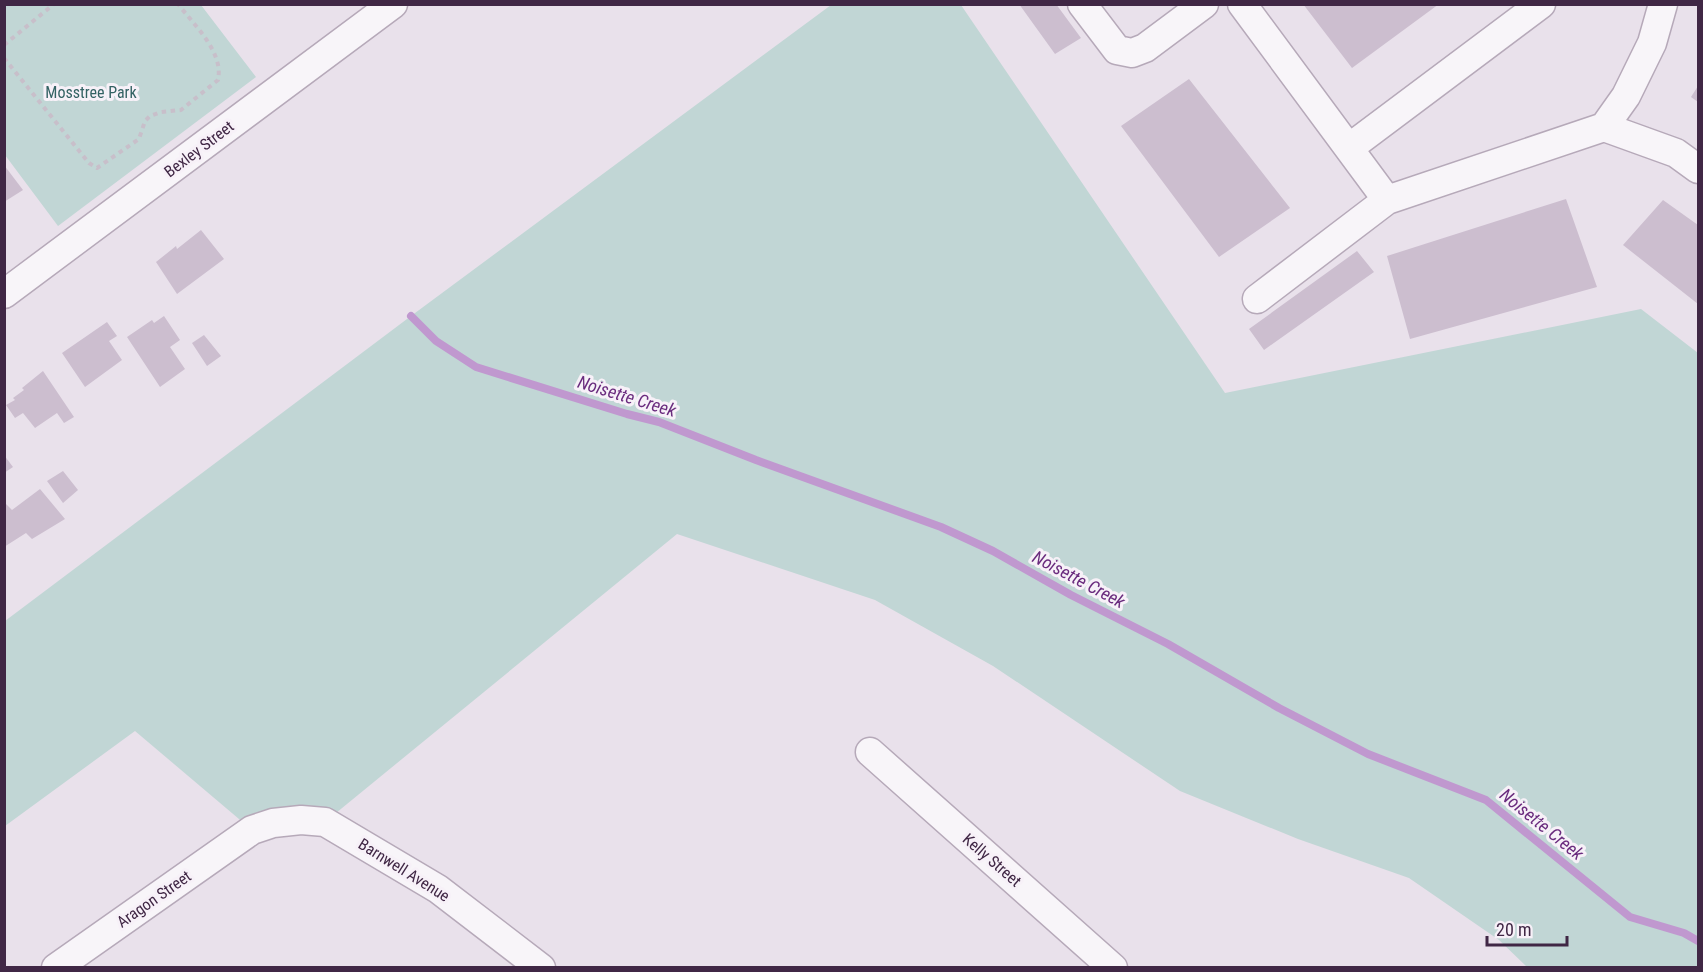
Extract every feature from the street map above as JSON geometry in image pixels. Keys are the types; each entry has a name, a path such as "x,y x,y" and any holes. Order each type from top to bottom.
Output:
{"street":[{"name":"Bexley Street","path":"4,294 393,4"},
{"path":"1082,4 1117,50 1132,53 1145,48 1204,4"},
{"path":"1242,4 1387,200"},
{"path":"1349,148 1541,4"},
{"path":"1257,298 1387,200 1604,128 1626,96 1652,43 1663,4"},
{"path":"1604,128 1676,153 1698,169"},
{"name":"Kelly Street","path":"870,752 1113,968"},
{"name":"Barnwell Avenue","path":"252,830 273,823 301,820 326,822 438,889 541,968"},
{"name":"Aragon Street","path":"56,968 252,830"}],"path":[{"path":"4,45 54,4"},
{"path":"4,58 89,163 97,168 139,139 145,121 150,116 161,112 181,110 219,80 220,68 217,56 178,4"}],"green space":[{"name":"Mosstree Park","path":"5,4 201,5 256,77 58,226 5,155"},
{"path":"831,5 961,5 1225,393 1641,309 1698,353 1698,967 1527,967 1499,940 1409,878 1298,839 1180,791 993,666 875,600 677,534 325,822 252,830 135,731 5,826 5,621"}],"building":[{"path":"1019,4 1056,4 1081,38 1055,54"},
{"path":"1303,4 1439,4 1352,68"},
{"path":"1189,79 1290,208 1219,257 1121,126"},
{"path":"1698,86 1698,102 1691,97"},
{"path":"4,165 23,190 4,202"},
{"path":"1566,199 1597,287 1410,339 1387,256"},
{"path":"1663,200 1698,225 1698,304 1623,245"},
{"path":"201,230 224,259 177,294 156,262"},
{"path":"1357,251 1374,272 1264,350 1249,329"},
{"path":"164,316 180,340 170,347 185,369 160,387 127,337 152,320 154,323"},
{"path":"107,322 117,336 109,341 122,360 85,387 62,353"},
{"path":"204,335 221,356 207,366 192,343"},
{"path":"43,371 74,417 64,423 57,413 35,428 23,413 15,418 6,405 15,400 13,398 24,390 22,388"},
{"path":"4,455 13,467 4,473"},
{"path":"63,471 78,490 63,503 47,481"},
{"path":"40,489 65,519 32,539 26,533 4,547 4,502 12,510"}],"waterway":[{"name":"Noisette Creek","path":"411,316 436,341 476,367 659,422 941,527 993,551 1071,595 1168,644 1279,708 1368,754 1486,800 1630,917 1684,933 1698,941"}]}
